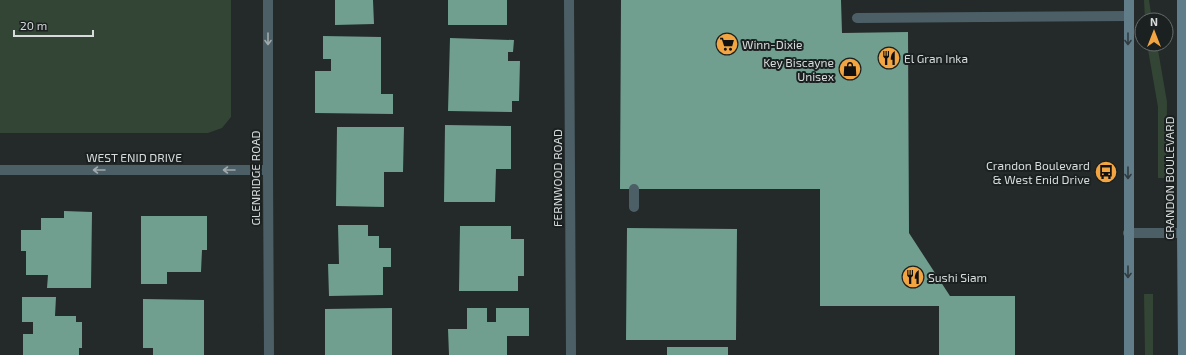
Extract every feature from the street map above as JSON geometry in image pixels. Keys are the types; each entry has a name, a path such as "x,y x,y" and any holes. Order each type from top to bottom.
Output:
{"main road":[{"path":"1129,0 1129,355"},
{"name":"CRANDON BOULEVARD","path":"1183,355 1184,5"}],"street":[{"name":"GLENRIDGE ROAD","path":"268,0 269,355"},
{"name":"FERNWOOD ROAD","path":"569,0 571,355"},
{"path":"857,18 1129,16"},
{"name":"WEST ENID DRIVE","path":"0,170 268,170"},
{"path":"634,189 634,207"},
{"path":"1128,233 1184,233"}],"green space":[{"path":"0,0 231,0 231,117 222,128 208,133 0,133"},
{"path":"1144,0 1149,0 1151,12 1145,12"},
{"path":"1148,52 1158,52 1167,102 1166,178 1158,178 1158,107"},
{"path":"1144,294 1153,294 1153,355 1145,355"}],"building":[{"path":"335,0 373,0 374,24 335,25"},
{"path":"448,0 507,0 507,25 448,25"},
{"path":"621,0 841,0 842,33 908,32 909,233 950,296 1015,296 1015,355 939,355 939,306 820,306 820,189 620,189"},
{"path":"323,36 381,37 381,94 393,94 393,114 315,113 315,71 331,71 331,59 323,59"},
{"path":"450,38 514,40 513,52 508,52 508,61 520,61 519,101 512,101 512,112 448,111"},
{"path":"445,125 511,126 511,169 496,169 495,202 444,202"},
{"path":"337,127 404,127 403,172 384,172 384,207 336,206"},
{"path":"64,211 92,212 91,288 47,288 48,275 26,275 26,251 21,251 21,230 41,230 41,218 64,218"},
{"path":"141,216 207,216 207,250 202,250 201,272 167,272 167,284 141,284"},
{"path":"338,225 368,225 368,236 379,236 379,248 391,248 391,267 383,267 383,295 329,296 328,264 339,264"},
{"path":"460,226 511,226 511,239 524,239 524,276 518,276 518,291 459,291"},
{"path":"627,228 737,229 736,340 626,340"},
{"path":"22,297 56,297 55,316 76,316 76,322 82,322 82,348 79,348 79,355 23,355 23,334 33,334 33,322 22,322"},
{"path":"143,299 204,300 204,355 153,355 153,348 143,348"},
{"path":"392,308 392,355 325,355 325,309"},
{"path":"467,308 487,308 487,322 496,322 496,308 529,308 529,336 507,336 507,355 449,355 448,329 467,329"},
{"path":"667,347 728,347 728,355 667,355"}],"place":[{"name":"Winn-Dixie","path":"727,44"},
{"name":"El Gran Inka","path":"889,58"},
{"name":"Key Biscayne Unisex","path":"850,69"},
{"name":"Crandon Boulevard & West Enid Drive","path":"1106,172"},
{"name":"Sushi Siam","path":"913,277"}]}
